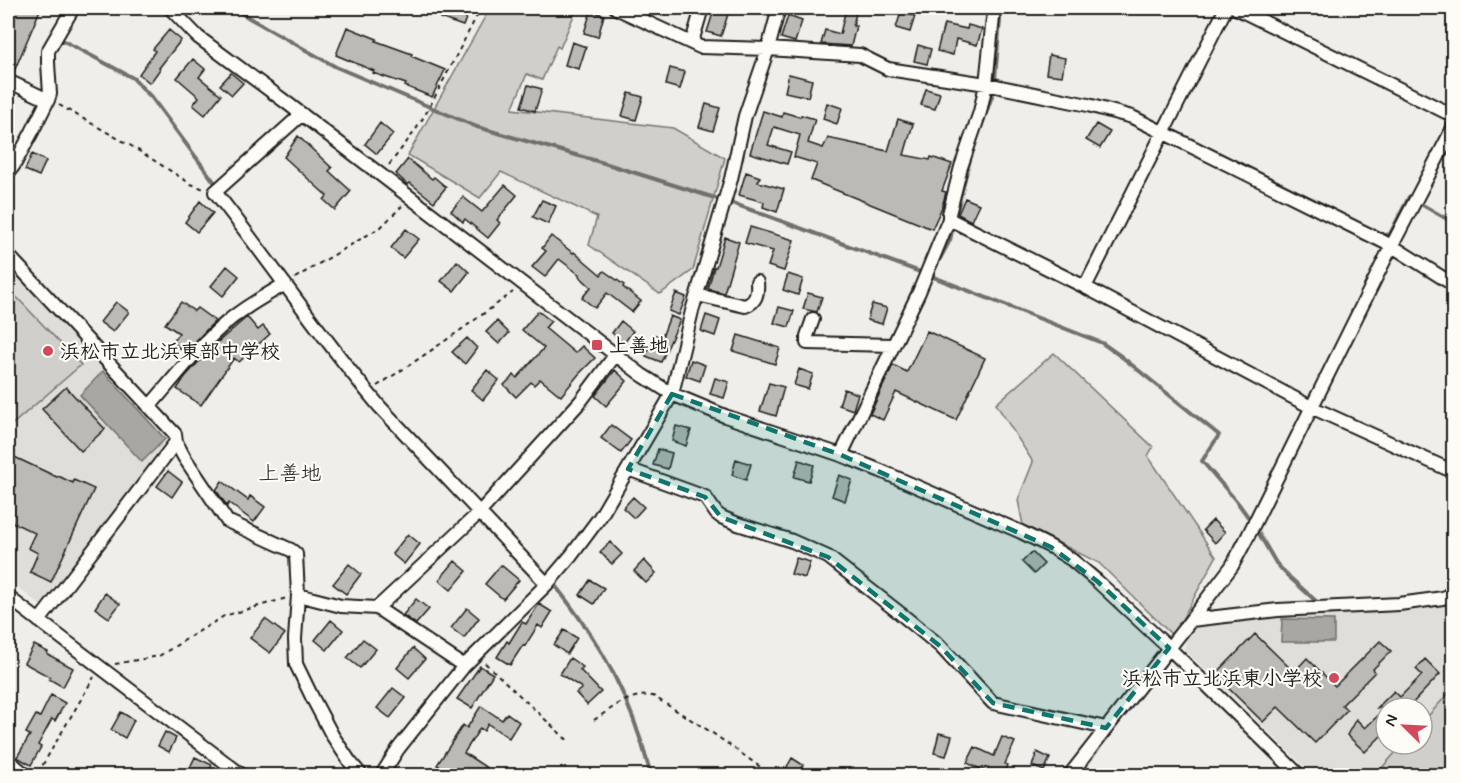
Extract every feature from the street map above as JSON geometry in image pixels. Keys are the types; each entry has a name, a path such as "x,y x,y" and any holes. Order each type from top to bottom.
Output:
{"street":[{"path":"8,172 14,165 48,100 50,94 48,51 73,8"},
{"path":"170,8 198,37 642,375 672,394 725,416 841,455 930,491 1021,532 1072,560 1169,648 1300,776"},
{"path":"616,8 700,47 860,55 888,69 986,84 1132,117 1392,246 1454,285"},
{"path":"692,42 702,8"},
{"path":"381,776 398,749 464,666 548,584 572,556 600,517 672,394 745,116 768,49 779,8"},
{"path":"841,455 927,275 950,219 949,214 961,167 980,112 986,84 994,8"},
{"path":"1085,287 1226,8"},
{"path":"1236,8 1454,116"},
{"path":"8,81 48,100"},
{"path":"302,114 218,189 241,224 288,282 367,392 548,584"},
{"path":"1069,776 1232,566 1454,126"},
{"path":"950,219 1085,287 1311,407 1454,472"},
{"path":"8,255 175,434 176,442 184,457 227,521 297,554 296,664 332,735 362,776"},
{"path":"149,407 226,322 288,282"},
{"path":"697,295 745,306 754,301 758,292 757,282"},
{"path":"813,319 807,343 893,345"},
{"path":"377,608 480,512 580,402 616,354"},
{"path":"39,621 176,442"},
{"path":"628,469 705,497 716,513 729,520 792,541 828,557 939,646 993,704 1106,728"},
{"path":"1191,620 1278,610 1400,604 1443,598 1452,593"},
{"path":"298,595 341,606 377,608 464,666"},
{"path":"8,597 237,774"},
{"path":"8,760 27,776"}],"path":[{"path":"381,176 428,110 481,8"},
{"path":"48,100 133,147 191,184 207,190 218,189"},
{"path":"288,282 381,227 410,197"},
{"path":"367,392 425,356 523,284"},
{"path":"37,776 100,667 159,656 224,616 298,595"},
{"path":"476,654 566,739 571,736"},
{"path":"594,720 624,701 645,694 653,696 711,732 773,776"}],"highlighted area":[{"path":"672,394 841,455 1051,547 1097,581 1169,648 1106,728 993,703 940,646 828,557 721,517 705,497 628,469"}],"shaded area":[{"path":"490,8 577,8 560,48 557,46 542,80 527,74 512,109 673,128 725,158 693,270 660,294 589,245 597,217 501,172 480,198 408,155"},
{"name":"浜松市立北浜東部中学校","path":"8,265 170,441 44,608 8,580"},
{"path":"8,288 81,365 8,428"},
{"path":"1054,353 1153,447 1148,456 1216,557 1173,636 1099,563 1023,525 1018,500 1033,462 996,404"},
{"path":"103,371 165,439 142,462 80,395"},
{"name":"浜松市立北浜東小学校","path":"1453,603 1453,775 1313,775 1184,649 1187,637 1197,620"},
{"path":"1282,619 1334,620 1334,642 1281,642"},
{"path":"1453,688 1453,775 1389,775 1381,769 1392,756 1434,756 1434,709"}],"building":[{"path":"16,8 40,10 13,74 8,73 8,28"},
{"path":"444,8 470,8 463,26 440,18"},
{"path":"846,8 857,8 853,26 856,26 851,46 821,44 825,30 840,34"},
{"path":"714,10 728,14 721,36 707,32"},
{"path":"591,11 604,15 598,37 584,33"},
{"path":"901,12 915,16 910,32 896,28"},
{"path":"788,16 802,21 795,42 781,38"},
{"path":"944,24 967,29 968,25 982,29 977,45 956,39 953,55 937,51"},
{"path":"347,27 445,70 432,97 336,55"},
{"path":"169,30 181,40 150,83 139,74 155,51 153,49"},
{"path":"572,42 586,47 579,69 565,65"},
{"path":"918,45 931,49 927,64 914,61"},
{"path":"1049,55 1065,58 1062,76 1046,74"},
{"path":"193,59 205,69 199,77 221,95 205,115 193,105 199,97 177,78"},
{"path":"670,68 685,72 680,89 666,85"},
{"path":"231,73 243,83 232,95 220,85"},
{"path":"789,74 812,80 808,97 785,92"},
{"path":"528,85 542,89 535,111 521,107"},
{"path":"926,89 940,93 935,109 921,105"},
{"path":"629,93 643,97 636,120 622,116"},
{"path":"827,103 842,108 837,124 823,119"},
{"path":"706,104 720,108 713,131 699,127"},
{"path":"763,111 782,117 783,112 815,119 808,143 823,148 828,138 888,151 898,119 913,124 904,155 930,160 931,157 952,164 942,191 946,192 942,207 932,229 811,180 817,164 794,157 800,135 774,127 768,145 791,152 787,164 750,153"},
{"path":"380,123 393,134 377,154 365,144"},
{"path":"1096,124 1110,132 1100,148 1086,140"},
{"path":"298,136 332,168 329,171 351,191 335,210 324,200 327,196 284,157"},
{"path":"32,154 46,161 39,176 25,170"},
{"path":"408,159 432,179 434,177 446,187 434,202 396,174"},
{"path":"746,172 760,177 758,182 784,189 777,212 763,207 764,202 739,195"},
{"path":"505,185 517,195 497,220 500,223 488,238 465,219 463,222 451,211 463,197 482,212"},
{"path":"965,198 979,204 971,221 958,214"},
{"path":"542,200 556,206 548,224 533,217"},
{"path":"200,201 213,213 197,232 185,222"},
{"path":"750,227 794,240 784,271 768,266 773,251 745,243"},
{"path":"406,229 419,239 403,258 391,248"},
{"path":"551,236 601,275 604,271 624,285 623,287 641,301 632,312 607,293 595,308 582,298 591,287 559,259 545,277 532,267 546,251 542,248"},
{"path":"725,237 739,242 724,293 708,289"},
{"path":"457,261 469,272 454,291 441,281"},
{"path":"227,266 239,276 223,296 211,286"},
{"path":"788,274 803,279 798,295 783,290"},
{"path":"676,293 686,297 679,315 669,311"},
{"path":"808,293 822,297 817,312 803,309"},
{"path":"116,302 129,312 113,332 100,322"},
{"path":"181,302 194,311 197,308 215,321 185,352 172,342 179,333 165,324"},
{"path":"872,304 887,308 882,324 867,320"},
{"path":"779,307 794,311 789,327 774,323"},
{"path":"538,311 551,321 545,328 575,353 582,346 595,358 561,396 540,379 534,385 531,382 516,397 504,385 514,375 517,378 544,348 522,330"},
{"path":"706,315 720,320 715,336 701,331"},
{"path":"670,316 680,320 661,362 646,356 655,335 662,337"},
{"path":"247,317 258,330 263,326 270,334 239,362 234,358 201,405 177,389 212,347"},
{"path":"497,321 509,333 499,344 486,332"},
{"path":"621,321 633,331 624,343 612,333"},
{"path":"927,331 985,358 956,420 896,392 883,420 870,414 893,365 907,372"},
{"path":"738,335 780,348 775,364 733,351"},
{"path":"467,338 477,348 465,364 452,352"},
{"path":"691,360 705,365 700,381 686,376"},
{"path":"799,369 813,374 808,389 794,385"},
{"path":"487,370 499,380 483,400 471,390"},
{"path":"615,370 627,381 606,406 595,396"},
{"path":"715,378 729,382 724,398 710,394"},
{"path":"769,383 784,387 776,416 760,411"},
{"path":"66,387 105,429 81,451 42,409"},
{"path":"844,389 858,394 853,410 839,405"},
{"path":"611,425 631,440 621,453 601,438"},
{"path":"676,426 691,430 686,446 672,441"},
{"path":"658,449 672,453 668,469 653,465"},
{"path":"8,454 57,477 73,483 74,480 94,489 51,582 30,572 38,553 28,548 35,533 8,520 8,485 12,475 8,472"},
{"path":"736,459 751,464 746,480 732,475"},
{"path":"799,460 814,465 809,481 794,477"},
{"path":"168,471 182,482 172,497 157,486"},
{"path":"839,475 852,480 845,501 832,496"},
{"path":"222,481 248,500 250,496 265,507 254,522 229,503 227,506 216,490"},
{"path":"633,497 644,507 634,518 623,508"},
{"path":"1213,520 1225,532 1215,543 1203,530"},
{"path":"408,534 420,544 404,564 392,554"},
{"path":"610,542 622,554 612,564 600,552"},
{"path":"1032,552 1044,564 1034,574 1022,562"},
{"path":"796,558 810,562 805,578 791,574"},
{"path":"644,560 656,573 646,583 634,571"},
{"path":"455,561 467,571 451,590 439,580"},
{"path":"349,564 361,574 346,594 333,584"},
{"path":"501,565 519,580 503,599 485,584"},
{"path":"590,580 604,588 594,604 580,595"},
{"path":"105,593 120,604 109,618 95,608"},
{"path":"416,599 429,609 416,624 403,615"},
{"path":"539,604 552,612 542,628 538,625 510,665 497,657 522,622 526,624"},
{"path":"467,608 479,618 464,638 451,628"},
{"path":"265,619 285,634 270,653 250,638"},
{"path":"331,620 343,630 327,650 315,640"},
{"path":"564,630 577,638 567,654 554,645"},
{"path":"1255,634 1294,672 1307,658 1335,686 1380,641 1391,651 1373,669 1375,672 1342,705 1347,710 1315,743 1278,707 1263,722 1215,675"},
{"path":"363,639 376,649 360,668 347,658"},
{"path":"34,645 73,668 63,687 24,663"},
{"path":"413,648 425,659 409,678 397,668"},
{"path":"570,658 583,667 580,670 601,692 587,705 576,693 582,688 560,674"},
{"path":"1425,659 1440,674 1419,696 1401,696 1422,675 1416,669"},
{"path":"480,666 493,674 472,708 457,699"},
{"path":"393,688 406,698 390,718 377,708"},
{"path":"1394,691 1399,696 1389,696"},
{"path":"51,695 65,703 55,721 52,719 38,745 41,747 31,765 17,757 30,735 26,733 36,715 40,717"},
{"path":"481,706 502,720 507,713 519,722 509,738 488,724 484,731 480,728 464,753 490,770 486,776 455,776 437,765 463,725 467,728"},
{"path":"121,712 134,720 125,738 111,730"},
{"path":"1356,719 1365,728 1374,719 1374,743 1365,752 1347,735"},
{"path":"165,732 176,738 169,752 158,746"},
{"path":"939,733 952,736 946,756 934,753"},
{"path":"1002,737 1015,742 1005,764 1007,765 1003,776 996,776 967,763 975,747 994,756"},
{"path":"1037,752 1050,758 1044,771 1032,766"},
{"path":"195,757 212,765 207,776 186,776"},
{"path":"792,758 803,765 796,776 790,776 784,772"}],"waterway":[{"path":"233,8 336,67 477,127 604,163 718,199"},
{"path":"1001,8 995,78 1003,82"},
{"path":"60,39 133,78 152,98 218,187"},
{"path":"973,149 992,96"},
{"path":"1171,130 1324,205"},
{"path":"955,217 970,159"},
{"path":"1381,234 1383,236 1390,234 1409,197"},
{"path":"732,203 931,276 1102,343 1219,435 1202,461 1251,521"},
{"path":"1419,203 1454,223"},
{"path":"935,268 950,240 952,231"},
{"path":"1255,527 1276,563 1287,575 1317,602 1329,602"},
{"path":"553,583 601,651 625,697 651,776"}],"place":[{"name":"上善地","path":"597,345"},
{"name":"浜松市立北浜東部中学校","path":"48,351"},
{"name":"浜松市立北浜東小学校","path":"1334,678"}],"district":[{"name":"上善地","path":"290,473"}]}
